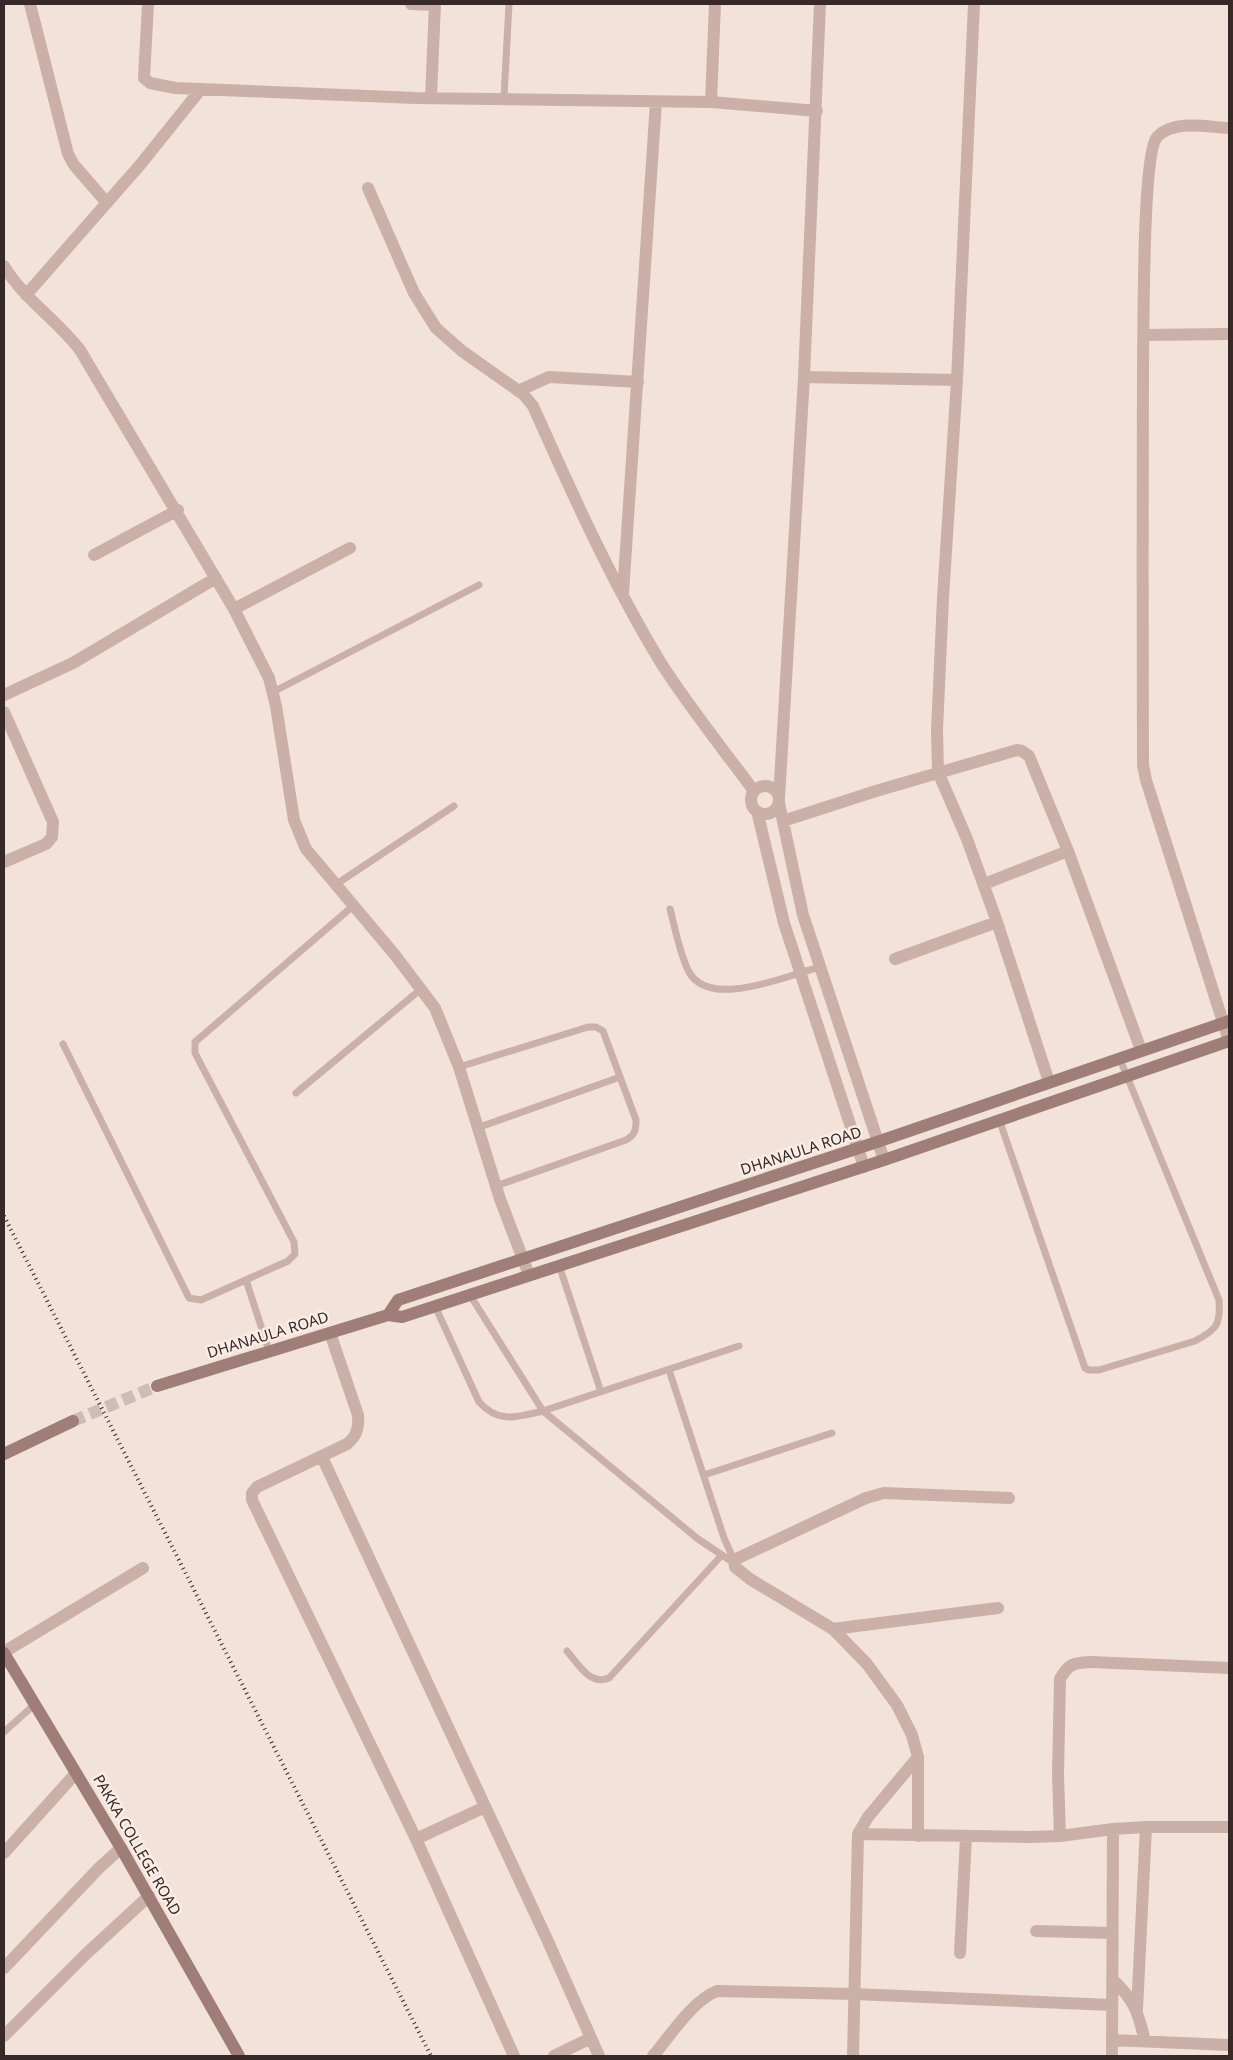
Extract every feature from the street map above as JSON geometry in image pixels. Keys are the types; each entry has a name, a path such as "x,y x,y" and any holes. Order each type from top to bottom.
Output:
{"street":[{"path":"30,4 68,154 74,164 107,203"},
{"path":"148,4 145,79 157,85 201,89 431,97 711,102 817,111"},
{"path":"411,4 435,4 431,97"},
{"path":"711,102 715,4"},
{"path":"756,811 762,814 772,812 779,801 804,377 817,111 820,4"},
{"path":"974,4 957,380 943,598 937,730 938,772 998,922 1049,1082"},
{"path":"26,295 107,203 201,89"},
{"path":"623,594 656,102"},
{"path":"1229,128 1172,127 1153,143 1147,206 1144,335 1143,765 1146,780 1226,1022 1229,1041"},
{"path":"368,188 414,293 436,328 462,351 528,399 533,406 588,530 662,665 754,792"},
{"path":"4,266 26,295 61,327 80,350 178,510 234,609 273,692 296,827 306,849 435,1008 458,1067 496,1186 529,1275"},
{"path":"1144,335 1229,334"},
{"path":"518,391 549,377 638,382"},
{"path":"804,377 957,380"},
{"path":"94,555 178,510"},
{"path":"234,609 350,548"},
{"path":"4,695 73,662 216,578"},
{"path":"4,712 53,822 52,837 46,844 4,862"},
{"path":"782,821 938,772 1017,750 1024,751 1029,756 1068,851 1141,1050"},
{"path":"864,1167 799,972 784,923 756,811 751,802 754,792 763,786 768,786 777,793 803,915 884,1160"},
{"path":"984,884 1068,851"},
{"path":"894,959 998,922"},
{"name":"DHANAULA ROAD","path":"388,1315 398,1300 857,1149 1119,1057 1226,1022"},
{"name":"DHANAULA ROAD","path":"158,1386 388,1315 402,1318 558,1265 1000,1122 1229,1041"},
{"path":"330,1332 358,1415 359,1426 354,1438 322,1457 257,1488 252,1493 252,1500 416,1838 514,2056"},
{"path":"4,1454 74,1420"},
{"path":"322,1457 599,2056"},
{"path":"918,1836 918,1757 912,1735 897,1704 867,1664 834,1629 750,1579 737,1569 734,1562 866,1498 884,1493 1009,1498"},
{"path":"5,1657 143,1568"},
{"path":"834,1629 998,1608"},
{"name":"PAKKA COLLEGE ROAD","path":"5,1657 121,1848 239,2056"},
{"path":"1060,1836 1058,1774 1060,1678 1066,1668 1077,1663 1091,1662 1229,1668"},
{"path":"853,2056 858,1834 868,1817 918,1757"},
{"path":"4,1854 76,1773"},
{"path":"416,1838 485,1807"},
{"path":"858,1834 966,1837 1060,1836 1113,1828 1146,1826 1229,1827"},
{"path":"1137,2010 1146,1826"},
{"path":"1112,2056 1113,1828"},
{"path":"960,1953 966,1837"},
{"path":"4,1968 99,1868 121,1848"},
{"path":"4,2036 86,1954 148,1896"},
{"path":"1036,1930 1112,1933"},
{"path":"1112,1978 1131,1999 1137,2010 1145,2041"},
{"path":"653,2056 699,2002 708,1994 717,1991 854,1994 1112,2005"},
{"path":"554,2056 590,2038"},
{"path":"1112,2040 1229,2045"}],"lane":[{"path":"504,98 508,4"},
{"path":"273,692 479,585"},
{"path":"335,885 454,806"},
{"path":"62,1044 184,1292 189,1298 201,1300 288,1261 295,1254 296,1248 195,1053 195,1042 353,906"},
{"path":"670,909 690,973 705,987 725,990 747,988 820,967"},
{"path":"296,1093 421,989"},
{"path":"458,1067 588,1027 596,1027 603,1031 636,1120 636,1130 632,1136 496,1186"},
{"path":"1000,1122 1085,1368 1099,1370 1195,1341 1216,1328 1220,1315 1218,1300 1119,1057"},
{"path":"478,1128 620,1077"},
{"path":"558,1265 601,1392"},
{"path":"246,1280 270,1351"},
{"path":"470,1295 543,1411 721,1556 734,1562"},
{"path":"435,1306 479,1402 488,1412 501,1417 518,1417 543,1411 739,1346"},
{"path":"669,1370 724,1538 734,1562"},
{"path":"704,1475 832,1433"},
{"path":"567,1651 590,1677 602,1681 609,1678 721,1556"},
{"path":"4,1732 34,1704"}],"tunnel":[{"path":"73,1421 157,1386"}],"railway":[{"path":"4,1216 431,2056"}]}
